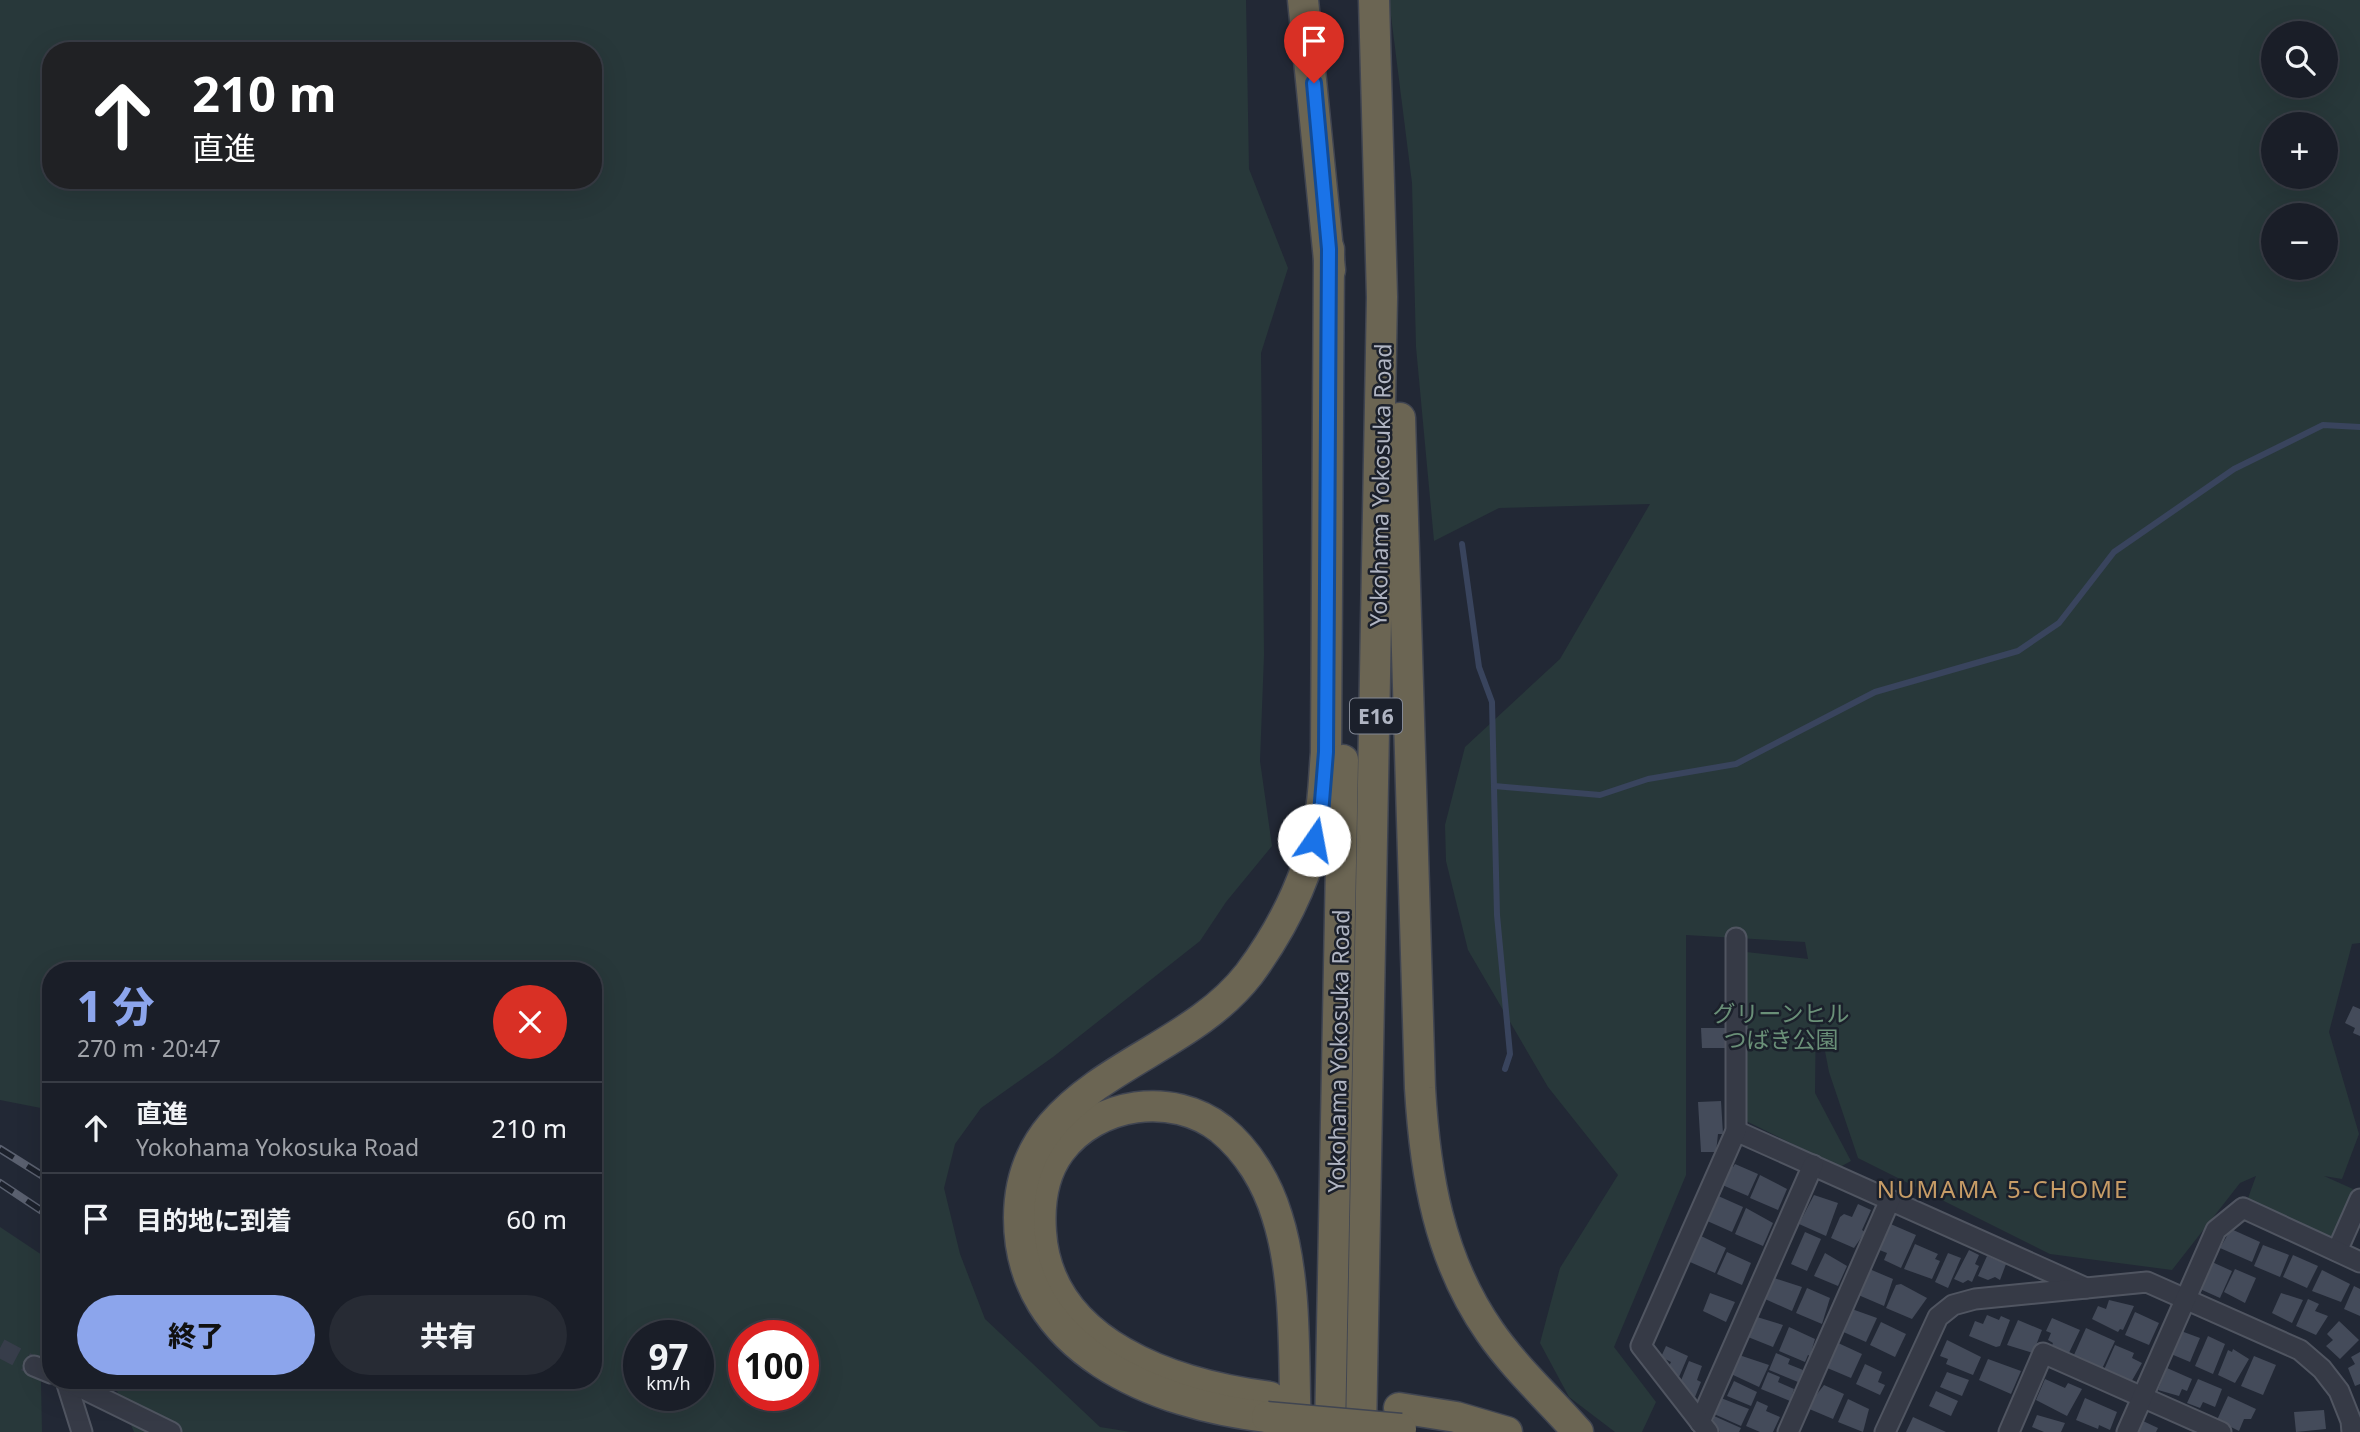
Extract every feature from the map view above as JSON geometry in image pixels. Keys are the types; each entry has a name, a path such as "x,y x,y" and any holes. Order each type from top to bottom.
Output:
{"highway":[{"name":"Yokohama Yokosuka Road","path":"1303,0 1329,249 1337,396 1343,690 1343,837 1330,1432"},
{"name":"Yokohama Yokosuka Road","path":"1361,1432 1381,458 1380,124 1374,0"},
{"path":"1380,124 1404,518 1420,1088 1426,1160 1439,1227 1476,1310 1505,1351 1578,1432"},
{"path":"1269,1407 1233,1413 1169,1397 1143,1387 1094,1359 1053,1318 1035,1290 1019,1233 1019,1205 1030,1160 1052,1125 1100,1085 1209,1014 1246,977 1280,926 1314,840 1321,814 1326,752 1329,249"},
{"path":"1296,1432 1289,1293 1283,1235 1269,1195 1248,1157 1221,1129 1174,1107 1122,1110 1082,1129 1056,1157 1041,1196 1042,1244 1058,1290 1098,1335 1138,1362 1188,1382 1269,1407 1408,1423 1456,1417 1507,1432"}],"street":[{"path":"1736,937 1737,1131 1640,1346 1704,1427 1813,1165"},
{"path":"1737,1131 2087,1288"},
{"path":"2337,1251 2360,1199"},
{"path":"1788,1432 1890,1200"},
{"path":"2127,1432 2216,1230 2243,1208 2360,1262"},
{"path":"1885,1432 1928,1335 1938,1317 1953,1305 1975,1299 2147,1282 2300,1350 2322,1370 2339,1391 2351,1421 2352,1432"},
{"path":"2009,1432 2043,1353 2221,1432"},
{"path":"69,1389 82,1432"},
{"path":"83,1389 171,1432"}],"green space":[{"path":"0,0 1246,0 1249,169 1288,268 1261,353 1264,655 1260,761 1272,846 1226,902 1200,941 1053,1057 981,1108 955,1144 944,1188 960,1254 985,1319 1100,1427 1131,1432 134,1432 117,1389 602,1389 602,962 42,962 42,1108 0,1100"},
{"name":"グリーンヒル つばき公園","path":"1389,0 2360,0 2360,943 2352,944 2329,1032 2359,1134 2342,1179 2324,1176 2353,1189 2333,1237 2247,1201 2256,1176 2240,1183 2172,1270 2050,1254 1858,1158 1829,1072 1816,1004 1815,1093 1851,1161 1840,1167 1746,1121 1746,952 1808,959 1805,942 1686,935 1686,1175 1614,1347 1656,1402 1642,1432 1615,1432 1569,1397 1540,1343 1560,1268 1618,1175 1548,1087 1468,950 1446,861 1445,825 1465,747 1560,659 1650,504 1499,508 1434,541 1416,347 1412,183"},
{"path":"0,1227 42,1255 42,1432 0,1432"}],"building":[{"path":"2353,1006 2360,1009 2360,1036 2353,1033 2355,1028 2345,1023"},
{"path":"1701,1028 1725,1028 1725,1048 1702,1048"},
{"path":"1721,1101 1723,1134 1718,1134 1716,1152 1701,1152 1698,1102"},
{"path":"1735,1164 1758,1174 1748,1196 1720,1184 1728,1165 1733,1167"},
{"path":"1760,1175 1787,1189 1778,1210 1750,1198"},
{"path":"1716,1195 1743,1207 1732,1232 1705,1220"},
{"path":"1814,1195 1838,1203 1826,1236 1799,1224"},
{"path":"1858,1204 1871,1210 1862,1230 1865,1232 1854,1248 1831,1238 1840,1217 1844,1214 1852,1217"},
{"path":"1746,1208 1773,1223 1763,1246 1735,1234"},
{"path":"1886,1222 1916,1235 1901,1268 1884,1260 1887,1253 1877,1249"},
{"path":"2231,1229 2260,1242 2252,1262 2220,1248"},
{"path":"1805,1232 1821,1239 1807,1271 1791,1264"},
{"path":"1701,1236 1726,1248 1715,1273 1690,1262 1694,1245 1697,1246"},
{"path":"1915,1244 1938,1254 1935,1259 1940,1261 1932,1279 1904,1269"},
{"path":"2263,1245 2289,1255 2280,1277 2254,1266"},
{"path":"1969,1250 1979,1255 1975,1264 1979,1266 1972,1282 1968,1280 1963,1283 1954,1279"},
{"path":"1727,1252 1751,1263 1742,1285 1717,1274"},
{"path":"1825,1253 1847,1266 1838,1286 1814,1276"},
{"path":"1948,1253 1961,1258 1948,1288 1935,1282"},
{"path":"2293,1255 2318,1266 2307,1288 2283,1277"},
{"path":"1987,1256 2006,1264 2000,1280 1995,1277 1988,1280 1978,1276"},
{"path":"2212,1262 2232,1271 2220,1298 2200,1289"},
{"path":"1867,1268 1893,1279 1884,1306 1856,1294"},
{"path":"2235,1269 2256,1278 2245,1303 2224,1292"},
{"path":"2322,1270 2350,1284 2341,1302 2312,1291"},
{"path":"1774,1278 1802,1287 1792,1311 1765,1299"},
{"path":"1901,1284 1927,1298 1912,1319 1886,1308 1896,1285"},
{"path":"2354,1286 2360,1289 2360,1316 2344,1309"},
{"path":"1807,1288 1830,1298 1822,1324 1796,1313"},
{"path":"1710,1293 1735,1302 1726,1322 1703,1311"},
{"path":"2281,1293 2303,1300 2292,1323 2272,1313"},
{"path":"2308,1299 2319,1304 2315,1311 2328,1316 2316,1335 2296,1326"},
{"path":"2109,1300 2134,1306 2123,1330 2118,1332 2092,1319 2098,1306 2106,1309"},
{"path":"1849,1308 1877,1318 1866,1342 1839,1330"},
{"path":"2135,1312 2159,1323 2149,1345 2125,1335"},
{"path":"1987,1315 1999,1320 2001,1316 2010,1320 2000,1346 1996,1347 1969,1336 1975,1321 1983,1324"},
{"path":"1757,1317 1783,1325 1773,1347 1748,1337"},
{"path":"2052,1318 2080,1330 2068,1355 2051,1348 2053,1343 2048,1340 2051,1333 2046,1331"},
{"path":"2018,1320 2042,1330 2033,1353 2007,1345"},
{"path":"2339,1321 2359,1340 2340,1359 2326,1346 2333,1340 2327,1334"},
{"path":"1881,1322 1906,1334 1895,1357 1870,1345"},
{"path":"1789,1327 1815,1339 1810,1356 1808,1355 1805,1362 1779,1351"},
{"path":"2086,1328 2115,1341 2101,1371 2074,1355"},
{"path":"2181,1331 2200,1338 2190,1362 2171,1354"},
{"path":"2208,1336 2225,1344 2213,1374 2195,1366"},
{"path":"1947,1340 1981,1357 1973,1375 1946,1364 1948,1359 1940,1356"},
{"path":"1836,1342 1862,1354 1851,1378 1825,1367"},
{"path":"2115,1345 2134,1353 2132,1358 2142,1363 2130,1384 2103,1372"},
{"path":"1666,1346 1688,1356 1679,1377 1668,1368 1671,1362 1661,1357"},
{"path":"2233,1349 2249,1359 2235,1383 2218,1375 2228,1350 2232,1352"},
{"path":"2360,1352 2360,1384 2355,1386 2348,1368 2355,1364 2351,1357"},
{"path":"1776,1353 1790,1359 1788,1364 1803,1370 1798,1382 1769,1370"},
{"path":"1739,1355 1769,1365 1759,1387 1731,1374"},
{"path":"2254,1356 2276,1365 2263,1395 2241,1386"},
{"path":"1988,1359 2021,1371 2011,1394 1979,1380"},
{"path":"1689,1361 1702,1366 1697,1380 1701,1382 1695,1397 1683,1393 1680,1383"},
{"path":"1865,1364 1882,1372 1878,1382 1885,1385 1880,1395 1856,1384"},
{"path":"2167,1368 2192,1379 2187,1391 2182,1389 2179,1396 2158,1390"},
{"path":"1768,1372 1780,1377 1778,1382 1794,1389 1790,1401 1761,1389"},
{"path":"1947,1372 1969,1380 1962,1396 1940,1387"},
{"path":"2045,1379 2065,1388 2068,1383 2082,1389 2067,1416 2036,1400"},
{"path":"2198,1379 2222,1389 2215,1407 2203,1402 2200,1408 2187,1403"},
{"path":"1734,1381 1757,1392 1751,1406 1727,1396"},
{"path":"1824,1385 1844,1394 1833,1419 1807,1408 1814,1392 1817,1394"},
{"path":"1936,1391 1958,1401 1951,1416 1929,1406"},
{"path":"2228,1396 2256,1409 2251,1419 2244,1419 2239,1431 2217,1420"},
{"path":"1721,1398 1749,1409 1741,1426 1714,1414"},
{"path":"2085,1398 2117,1412 2110,1430 2099,1425 2098,1429 2076,1420"},
{"path":"1848,1399 1869,1409 1863,1432 1838,1422"},
{"path":"1757,1401 1768,1406 1766,1411 1780,1417 1773,1432 1760,1432 1746,1426"},
{"path":"2324,1410 2326,1429 2296,1432 2294,1412"},
{"path":"2037,1415 2065,1423 2061,1432 2044,1432 2032,1427"},
{"path":"1714,1416 1741,1428 1739,1432 1720,1432 1713,1422"},
{"path":"1913,1417 1946,1432 1906,1432"},
{"path":"2143,1421 2158,1428 2156,1432 2138,1432"}],"waterway":[{"path":"1494,786 1600,795 1648,779 1736,764 1875,692 2018,651 2059,623 2114,552 2234,469 2323,425 2360,427"},
{"path":"1462,544 1479,667 1492,702 1497,915 1510,1054 1505,1069"}],"tunnel":[{"path":"0,1348 34,1366"}],"railway":[{"path":"0,1149 42,1175"},
{"path":"0,1183 42,1211"}],"district":[{"name":"NUMAMA 5-CHOME","path":"2003,1188"}],"route":[{"path":"1314,83 1329,249 1326,752 1321,814 1314,840"}]}
